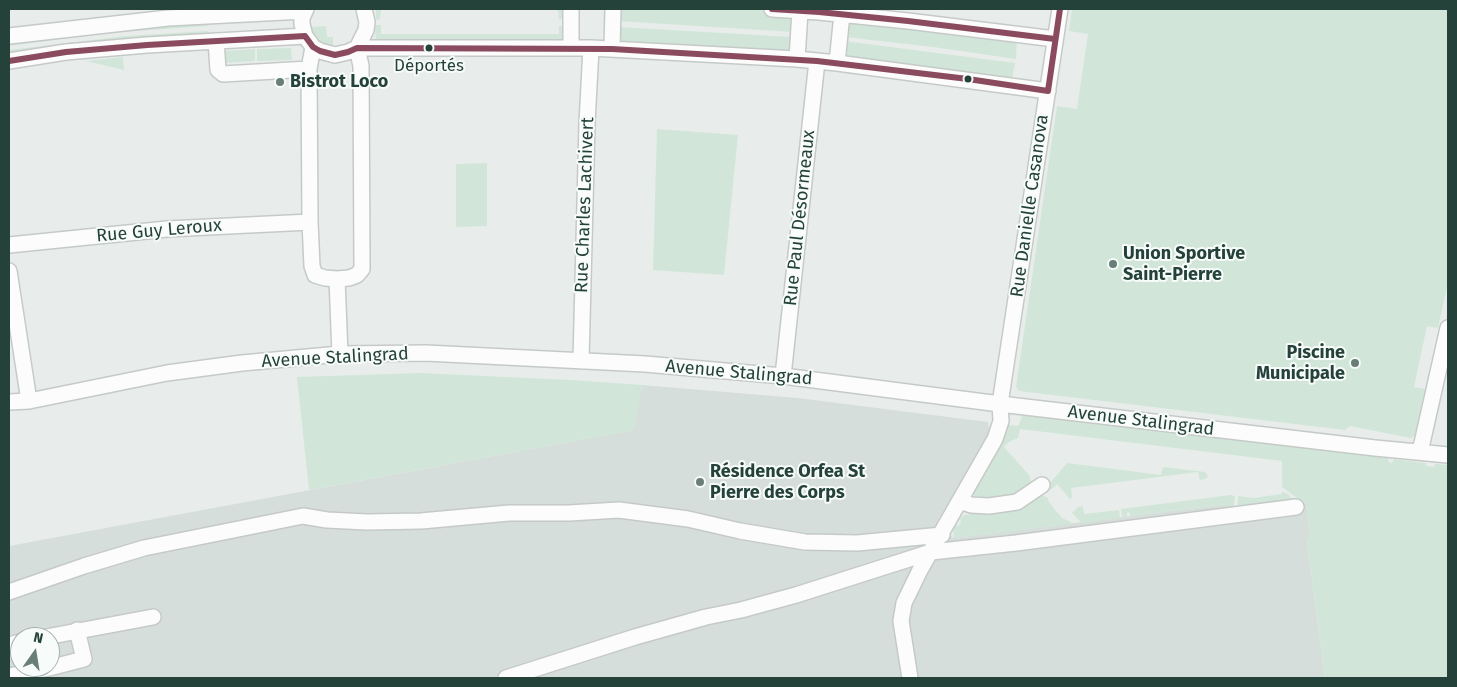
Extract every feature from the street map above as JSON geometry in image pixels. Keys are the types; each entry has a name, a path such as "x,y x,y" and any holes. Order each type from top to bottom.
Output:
{"street":[{"path":"9,36 216,12 305,10 302,24 309,41 312,266 315,275 336,279 357,275 362,269 361,66 357,48 366,30 367,22 364,9"},
{"path":"571,48 572,9"},
{"path":"612,49 613,9"},
{"path":"772,9 819,10 1056,39"},
{"name":"Rue Danielle Casanova","path":"910,678 901,621 903,606 920,570 942,535 995,439 1001,420 1000,404 1060,9"},
{"path":"797,59 800,11"},
{"path":"837,63 842,14"},
{"path":"216,41 218,70 223,74 309,69"},
{"path":"9,61 66,52 216,41 309,41 327,54 335,55 357,48 591,48 797,59 1048,91"},
{"name":"Rue Charles Lachivert","path":"581,361 587,123 591,48"},
{"name":"Rue Paul Désormeaux","path":"784,376 817,61"},
{"name":"Rue Guy Leroux","path":"9,246 167,229 310,222"},
{"path":"9,271 29,401"},
{"path":"336,279 340,354"},
{"path":"1420,452 1448,328"},
{"name":"Avenue Stalingrad","path":"9,402 29,401 167,373 298,357 340,354 426,353 644,364 784,376 1000,404 1448,455"},
{"name":"Avenue Stalingrad","path":"9,410 29,401"},
{"path":"960,501 971,505 989,506 1017,502 1042,485"},
{"path":"506,678 652,632 796,594 931,552 1025,542 1296,507"},
{"path":"9,592 144,548 303,516 327,520 412,522 509,513 569,513 619,510 688,518 740,531 805,542 857,543 942,535"},
{"path":"60,634 154,616"},
{"path":"9,676 84,659 77,630"}],"shaded area":[{"path":"642,385 798,398 988,422 990,433 937,522 953,538 1227,504 1228,513 1306,503 1310,535 1307,541 1325,678 9,678 9,546 633,430"}],"green space":[{"path":"376,9 566,9 566,20 559,19 558,10 381,10 380,19 376,20"},
{"path":"618,9 740,9 791,12 794,14 793,32 618,21"},
{"path":"1072,9 1448,9 1448,282 1438,328 1427,326 1414,387 1425,389 1415,435 1411,438 1350,426 1345,430 1019,391 1016,387 1057,106 1077,109 1088,34 1069,31"},
{"path":"207,20 208,26 107,33 9,46 9,40"},
{"path":"846,21 1017,40 1016,59 845,37"},
{"path":"375,25 381,25 381,34 559,34 559,26 566,26 566,41 376,41"},
{"path":"326,26 327,37 333,37 333,47 320,42 311,28"},
{"path":"618,27 792,37 791,53 624,46 617,40"},
{"path":"208,31 208,37 9,57 9,50 126,36"},
{"path":"844,41 1015,63 1012,80 844,61"},
{"path":"291,48 292,60 257,61 257,49"},
{"path":"255,49 255,61 224,63 223,51"},
{"path":"123,57 124,70 86,61 87,61"},
{"path":"657,129 738,135 724,275 653,270"},
{"path":"487,163 487,226 456,227 456,164"},
{"path":"420,373 642,385 634,430 309,490 297,377"},
{"path":"1022,414 1388,458 1389,462 1392,463 1394,459 1426,463 1426,466 1434,467 1435,464 1448,465 1448,678 1325,678 1307,541 1310,535 1306,503 1282,487 1282,461 1020,429 1018,438 1009,442 1004,447 1029,475 1032,484 1018,495 1001,500 975,498 974,488 1006,432 1008,425 1018,426"},
{"path":"1067,463 1161,475 1163,467 1205,472 1208,476 1200,480 1198,472 1071,488 1072,498 1070,499 1057,484 1051,490 1049,487 1050,483"},
{"path":"1282,492 1288,494 1295,502 1237,512 1238,496 1253,498 1282,494"},
{"path":"1041,495 1048,498 1062,518 1071,522 1071,524 953,538 954,527 955,525 959,526 960,519 964,515 997,511"},
{"path":"1235,496 1233,512 1228,513 1226,504 1130,516 1129,512 1127,517 1122,517 1121,509"},
{"path":"1083,506 1084,514 1119,510 1120,518 1082,523 1072,513 1078,507"}],"transit line":[{"path":"772,9 908,21 1055,39"},
{"path":"9,61 66,52 147,45 305,36 313,47 335,55 357,48 612,49 817,61 968,79 1048,91 1060,9"}],"place":[{"name":"Déportés","path":"429,48"},
{"name":"Bistrot Loco","path":"280,82"},
{"name":"Union Sportive Saint-Pierre","path":"1113,264"},
{"name":"Piscine Municipale","path":"1355,363"},
{"name":"Résidence Orfea St Pierre des Corps","path":"700,482"}]}
